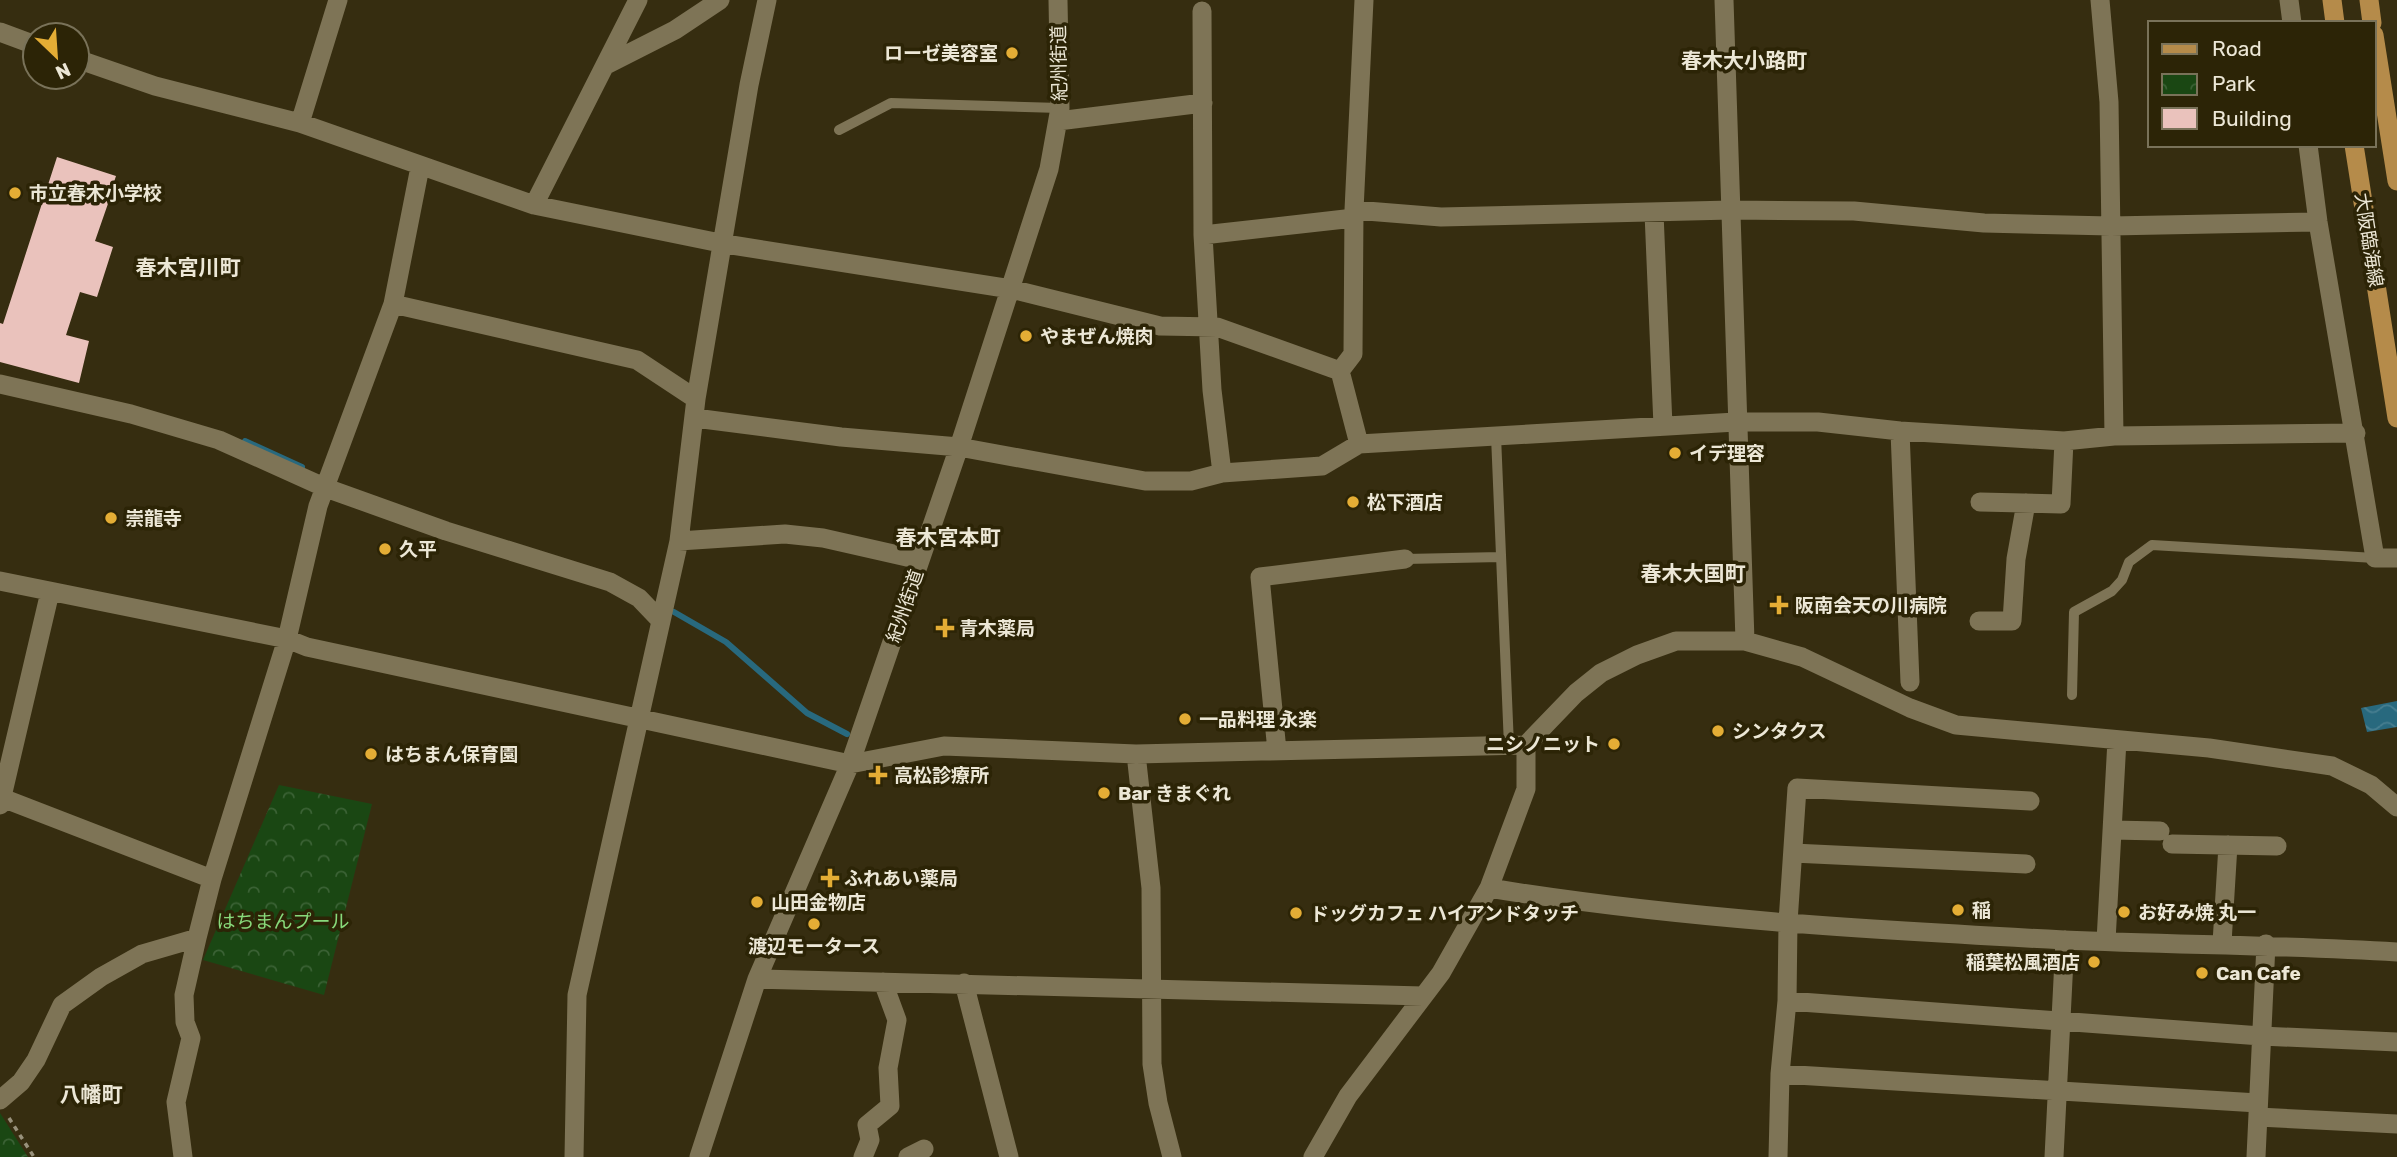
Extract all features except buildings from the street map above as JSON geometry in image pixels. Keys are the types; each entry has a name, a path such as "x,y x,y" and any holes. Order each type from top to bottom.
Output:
{"main road":[{"path":"2332,0 2335,21"},
{"path":"2369,0 2372,21"},
{"name":"大阪臨海線","path":"2376,48 2397,181"},
{"name":"大阪臨海線","path":"2354,147 2397,418"}],"street":[{"path":"300,123 338,0"},
{"path":"534,205 638,0"},
{"path":"606,65 675,30 720,0"},
{"path":"574,1157 577,995 679,541 696,409 749,85 767,0"},
{"name":"紀州街道","path":"699,1157 757,979 850,765 959,447 1049,169 1059,114 1058,0"},
{"path":"1340,371 1353,354 1354,214 1364,0"},
{"path":"1724,0 1745,641"},
{"path":"2094,0 2109,0"},
{"path":"2100,0 2109,102 2114,436"},
{"path":"2289,0 2292,21"},
{"path":"1202,11 1203,234 1222,473"},
{"path":"0,32 21,40"},
{"path":"91,64 155,86 300,123 534,205 725,244 1011,289 1160,326 1209,326 1340,371"},
{"path":"1059,114 1203,103"},
{"path":"2308,147 2318,222 2356,433 2375,558 2397,558"},
{"path":"183,1157 176,1102 191,1038 186,1022 184,995 197,938 212,879 287,639 318,506 393,304 420,167"},
{"path":"1203,234 1354,214 1441,217 1731,210 1854,211 1984,223 2111,226 2318,222"},
{"path":"1654,213 1664,426"},
{"path":"393,304 637,360 696,409 841,437 959,447 1145,481 1191,481 1222,473 1322,466 1359,444 1736,422 1818,422 1900,431 2064,441 2114,436 2356,433"},
{"path":"1340,371 1359,444"},
{"path":"0,384 131,414 219,440 326,488 446,531 610,582 639,598 661,621"},
{"path":"1900,431 1910,682"},
{"path":"1980,502 2061,504 2064,441"},
{"path":"1979,621 2011,621 2016,559 2026,503"},
{"path":"679,541 785,534 823,538 920,561"},
{"path":"1277,751 1260,577 1405,559"},
{"path":"0,581 287,639 307,647 468,684 639,717 850,765 944,746 1136,754 1517,745 1601,673 1637,655 1676,641 1745,641 1802,657 1910,709 1956,725 2209,748 2332,766 2371,785 2397,807"},
{"path":"50,592 1,800 212,879"},
{"path":"2106,941 2117,740"},
{"path":"1313,1157 1348,1096 1441,973 1489,888 1526,789 1517,745"},
{"path":"1136,754 1151,888 1152,1064 1158,1103 1172,1157"},
{"path":"1778,1157 1780,1074 1787,1001 1788,922 1797,788 2030,801"},
{"path":"2112,830 2228,845 2277,846"},
{"path":"2222,943 2228,845"},
{"path":"1793,853 2026,864"},
{"path":"1489,888 1603,906 1788,922 2065,940 2266,944 2397,952"},
{"path":"3,1107 36,1060 62,1005 101,977 142,954 197,938"},
{"path":"2054,1157 2065,940"},
{"path":"2256,1157 2266,944"},
{"path":"757,979 1423,996"},
{"path":"863,1157 870,1140 867,1125 890,1106 887,1069 897,1020 883,982"},
{"path":"964,984 1009,1157"},
{"path":"1787,1001 2261,1036 2397,1042"},
{"path":"1780,1074 2056,1091 2397,1124"}],"lane":[{"path":"839,130 891,103 1059,114"},
{"path":"1496,436 1501,557 1517,745"},
{"path":"2072,695 2074,612 2112,591 2122,580 2129,562 2152,545 2375,558"},
{"path":"1405,559 1501,557"}],"path":[{"path":"3,1107 33,1157"}],"green space":[{"name":"はちまんプール","path":"279,785 372,804 324,995 203,960"},
{"path":"0,1113 28,1157 0,1157"}],"water":[{"path":"2397,701 2397,727 2367,732 2361,708"}],"waterway":[{"path":"245,441 302,467"},
{"path":"674,612 726,642 807,713 847,734"}],"place":[{"name":"ローゼ美容室","path":"1012,53"},
{"name":"市立春木小学校","path":"15,193"},
{"name":"やまぜん焼肉","path":"1026,336"},
{"name":"イデ理容","path":"1675,453"},
{"name":"松下酒店","path":"1353,502"},
{"name":"崇龍寺","path":"111,518"},
{"name":"久平","path":"385,549"},
{"name":"阪南会天の川病院","path":"1779,605"},
{"name":"青木薬局","path":"945,628"},
{"name":"一品料理 永楽","path":"1185,719"},
{"name":"シンタクス","path":"1718,731"},
{"name":"ニシノニット","path":"1614,744"},
{"name":"はちまん保育園","path":"371,754"},
{"name":"高松診療所","path":"878,775"},
{"name":"Bar きまぐれ","path":"1104,793"},
{"name":"ふれあい薬局","path":"830,878"},
{"name":"山田金物店","path":"757,902"},
{"name":"稲","path":"1958,910"},
{"name":"お好み焼 丸一","path":"2124,912"},
{"name":"ドッグカフェ ハイアンドタッチ","path":"1296,913"},
{"name":"渡辺モータース","path":"814,924"},
{"name":"稲葉松風酒店","path":"2094,962"},
{"name":"Can Cafe","path":"2202,973"}],"district":[{"name":"春木大小路町","path":"1744,60"},
{"name":"春木宮川町","path":"188,267"},
{"name":"春木宮本町","path":"948,537"},
{"name":"春木大国町","path":"1693,573"},
{"name":"八幡町","path":"91,1094"}]}
